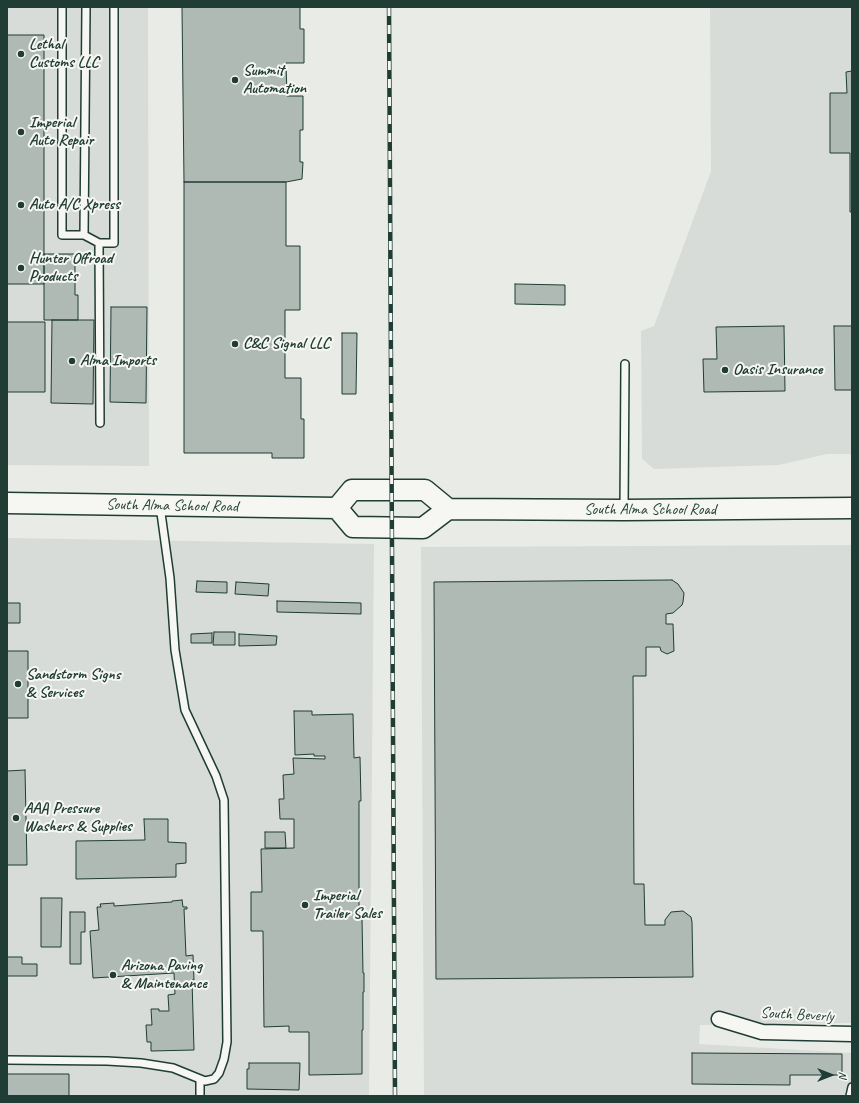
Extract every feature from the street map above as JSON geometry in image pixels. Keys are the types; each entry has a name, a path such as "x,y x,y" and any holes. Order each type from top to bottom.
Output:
{"main road":[{"path":"352,490 425,490 448,510 423,528 408,528 353,527 337,508 352,490"},
{"name":"South Alma School Road","path":"7,503 337,508"},
{"name":"South Alma School Road","path":"448,510 852,508"}],"street":[{"name":"South Beverly","path":"719,1019 762,1032 852,1034"}],"lane":[{"path":"62,7 62,235 84,235 99,243 114,243 114,7"},
{"path":"84,235 86,7"},
{"path":"99,243 100,423"},
{"path":"624,510 625,364"},
{"path":"7,1060 107,1060 141,1062 173,1068 205,1081 214,1079 219,1073 224,1059 227,1042 224,800 216,776 185,710 175,650 170,578 160,506"},
{"path":"200,1079 200,1096"},
{"path":"850,1096 852,1087"}],"shaded area":[{"path":"7,7 148,7 149,466 7,465"},
{"path":"710,7 852,7 852,454 827,454 779,465 654,469 642,459 641,331 654,326 711,171"},
{"path":"7,538 374,544 369,1096 7,1096"},
{"path":"852,545 852,1023 700,1025 699,1044 852,1053 852,1096 424,1096 421,547"}],"building":[{"name":"Summit Automation","path":"182,7 300,7 300,29 304,29 304,63 286,63 287,96 303,96 303,130 300,130 300,162 303,162 302,179 286,182 184,182"},
{"path":"7,35 44,35 44,284 7,284"},
{"path":"852,71 852,212 850,212 850,153 830,153 830,93 847,93 846,72"},
{"name":"C&C Signal LLC","path":"184,182 286,182 286,246 300,246 300,310 285,310 285,378 301,378 301,419 304,419 304,458 272,458 272,453 184,453"},
{"path":"44,254 75,254 75,295 78,295 78,320 44,320"},
{"path":"515,284 565,285 565,305 515,304"},
{"path":"111,307 147,307 146,403 110,402"},
{"name":"Alma Imports","path":"52,320 94,320 93,404 51,403"},
{"path":"7,322 45,322 45,392 7,392"},
{"path":"784,326 785,391 704,392 703,359 717,359 716,327"},
{"path":"834,326 852,326 852,390 835,390"},
{"path":"342,333 357,333 356,394 342,394"},
{"path":"672,580 678,584 684,593 682,605 673,613 666,614 666,624 673,624 674,651 667,654 661,651 660,647 646,647 646,676 633,676 634,884 644,884 645,925 665,925 665,920 671,912 683,911 691,917 693,977 436,979 434,582"},
{"path":"197,581 227,582 227,593 196,592"},
{"path":"236,582 269,584 268,596 235,594"},
{"path":"277,601 361,603 361,614 277,612"},
{"path":"7,603 20,603 20,623 7,623"},
{"path":"214,632 235,632 235,645 213,645"},
{"path":"212,633 212,643 191,643 191,634"},
{"path":"239,634 277,636 276,645 239,646"},
{"name":"Sandstorm Signs & Services","path":"7,651 28,651 28,718 7,718"},
{"name":"Imperial Trailer Sales","path":"294,711 312,711 312,715 353,714 354,758 360,757 361,801 359,801 359,919 362,919 364,973 362,1074 309,1075 309,1032 289,1032 289,1026 264,1027 263,931 251,931 251,892 262,892 261,849 294,848 294,819 280,819 279,799 284,799 283,775 294,774 293,758 325,759 325,756 314,756 314,754 295,755"},
{"name":"AAA Pressure Washers & Supplies","path":"25,770 27,865 7,865 7,771"},
{"path":"144,819 168,819 168,842 186,843 186,863 176,864 176,877 76,879 76,841 145,840"},
{"path":"265,832 285,832 286,848 265,848"},
{"path":"41,898 62,898 61,947 41,947"},
{"name":"Arizona Paving & Maintenance","path":"182,900 183,907 187,907 187,909 184,909 186,956 193,955 194,980 192,980 194,1050 151,1051 151,1042 147,1042 146,1025 152,1025 151,1009 169,1011 168,995 175,994 174,973 93,978 90,931 99,930 97,907 101,907 100,904 114,903 114,906"},
{"path":"70,912 85,912 85,932 81,932 81,964 70,964"},
{"path":"7,957 22,957 22,964 37,964 37,976 7,976"},
{"path":"692,1053 842,1054 842,1075 790,1075 790,1085 692,1084"},
{"path":"249,1063 300,1063 299,1090 247,1089 247,1069 249,1069"},
{"path":"7,1074 69,1074 69,1096 7,1096"}],"railway":[{"path":"389,7 395,1096"}],"place":[{"name":"Lethal Customs LLC","path":"21,54"},
{"name":"Summit Automation","path":"235,80"},
{"name":"Imperial Auto Repair","path":"21,132"},
{"name":"Auto A/C Xpress","path":"21,205"},
{"name":"Hunter Offroad Products","path":"21,268"},
{"name":"C&C Signal LLC","path":"235,344"},
{"name":"Alma Imports","path":"72,361"},
{"name":"Oasis Insurance","path":"725,370"},
{"name":"Sandstorm Signs & Services","path":"18,684"},
{"name":"AAA Pressure Washers & Supplies","path":"16,818"},
{"name":"Imperial Trailer Sales","path":"305,905"},
{"name":"Arizona Paving & Maintenance","path":"113,975"}]}
